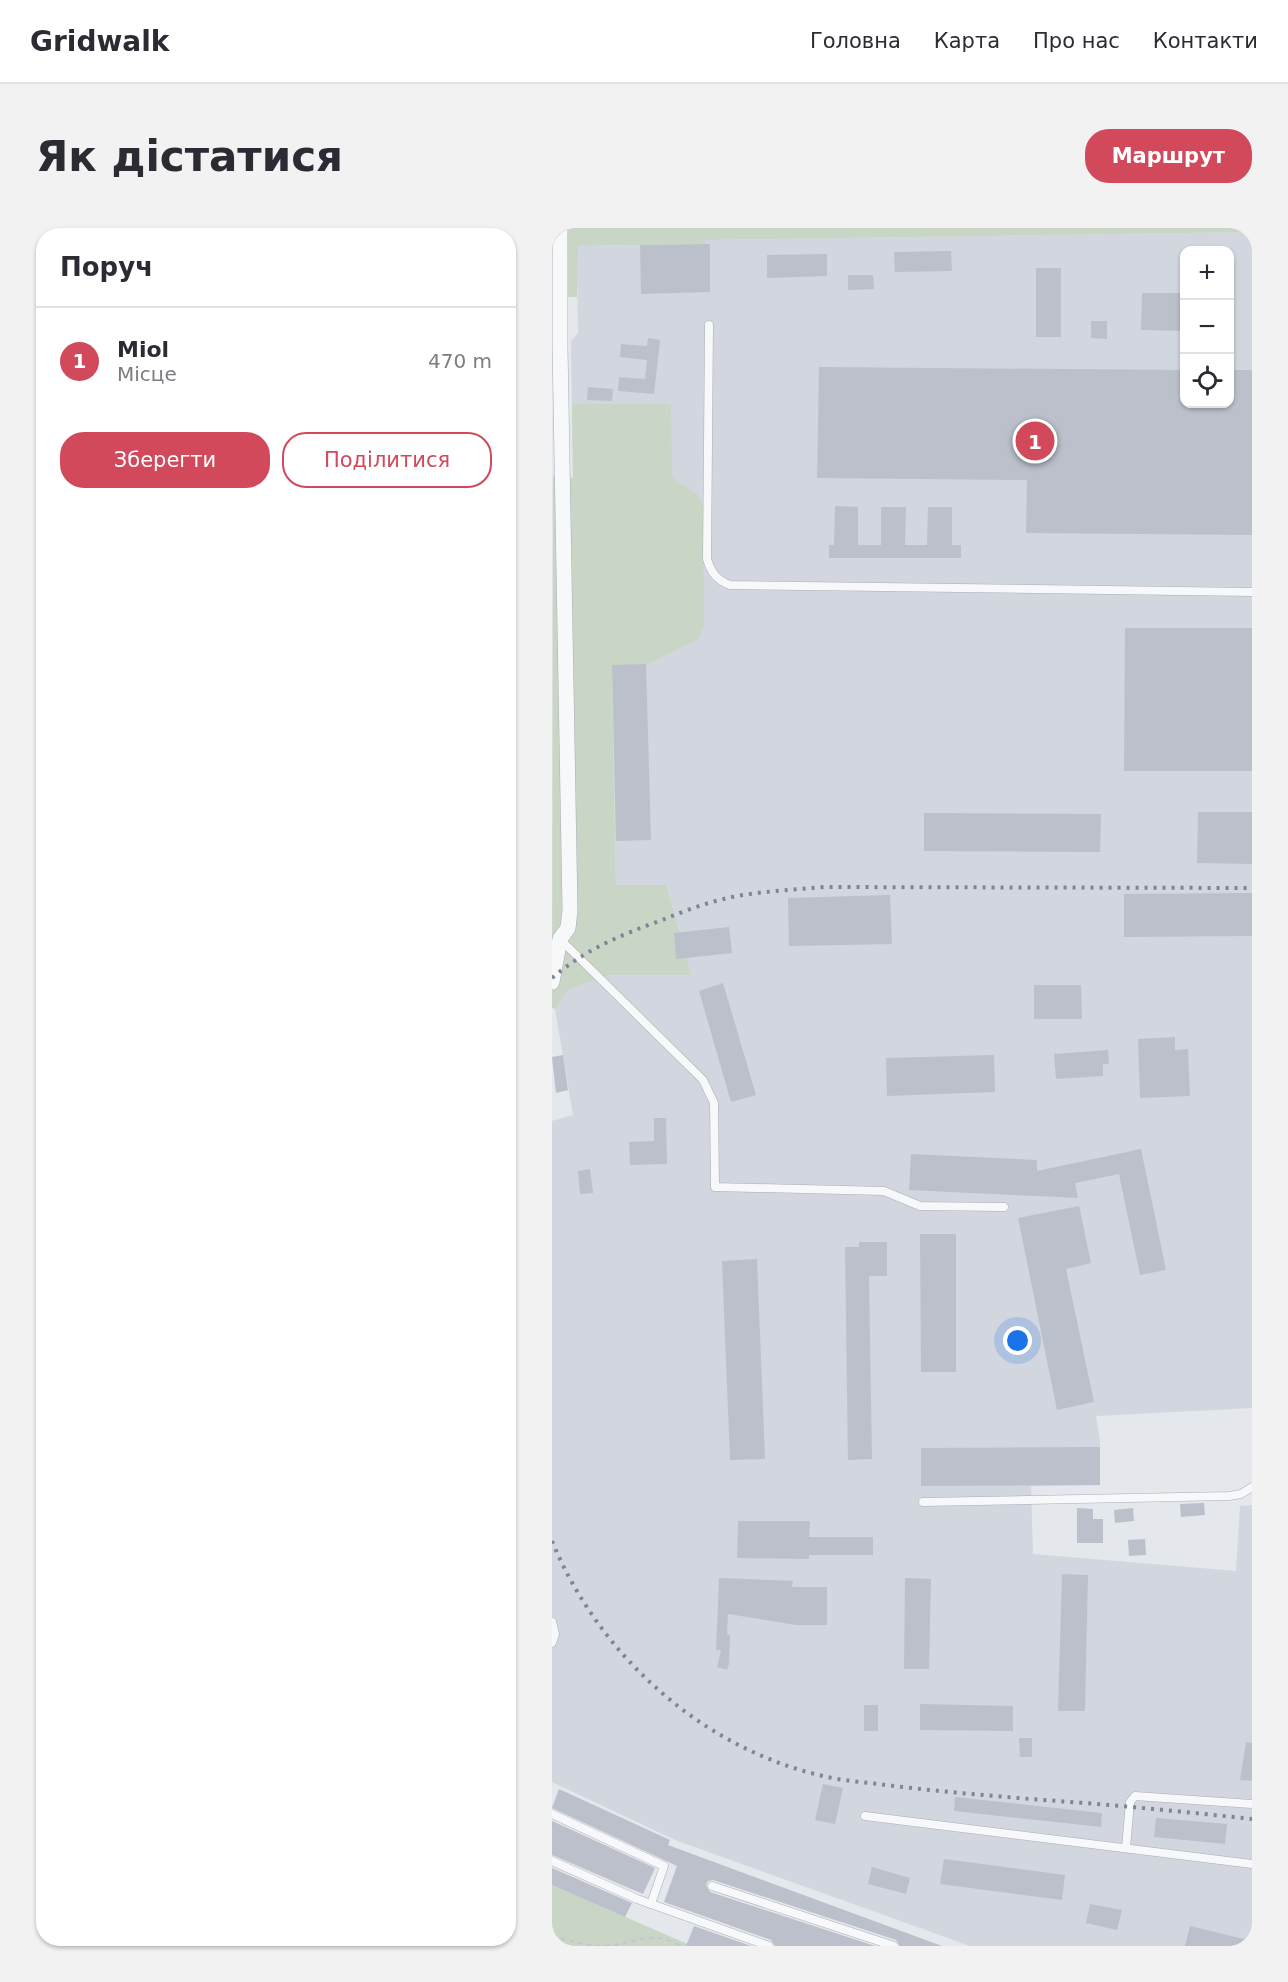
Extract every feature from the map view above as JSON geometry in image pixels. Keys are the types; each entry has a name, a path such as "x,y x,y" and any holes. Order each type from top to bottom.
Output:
{"street":[{"path":"552,982 556,942 568,928 570,911 556,346 560,228"}],"lane":[{"path":"709,325 707,559 710,569 722,582 730,585 1252,591"},
{"path":"556,942 703,1080 714,1103 715,1186 884,1191 920,1206 1004,1207"},
{"path":"923,1502 1229,1496 1241,1494 1252,1487"},
{"path":"552,1622 555,1634 552,1644"},
{"path":"1126,1848 1130,1802 1135,1796 1252,1804"},
{"path":"552,1814 664,1866 651,1904"},
{"path":"865,1816 1252,1864"},
{"path":"552,1861 651,1904 769,1946"},
{"path":"712,1886 894,1946"}],"path":[{"path":"552,1936 600,1946 660,1937 681,1946"}],"shaded area":[{"path":"1252,232 1252,1408 1096,1416 1100,1440 1100,1485 1031,1486 1033,1554 1236,1571 1240,1506 1252,1505 1252,1946 970,1946 675,1840 552,1782 552,1121 573,1115 555,1009 568,990 608,974 691,975 676,959 674,933 680,931 666,885 616,885 612,645 573,478 571,341 578,333 577,246 705,244 705,240"}],"green space":[{"path":"552,228 1252,228 1252,232 705,240 705,244 578,246 577,297 552,297"},
{"path":"572,404 671,404 672,475 694,492 703,505 704,626 698,639 647,664 612,666 616,885 666,885 680,932 674,933 676,958 686,958 691,975 608,975 568,990 555,1009 552,1008 553,476 573,478"},
{"path":"552,1885 692,1946 552,1946"}],"building":[{"path":"710,244 710,292 641,294 640,245"},
{"path":"951,251 952,271 895,272 894,252"},
{"path":"827,254 827,276 767,278 767,255"},
{"path":"1036,268 1061,268 1061,337 1036,337"},
{"path":"848,275 873,275 874,289 848,290"},
{"path":"1142,293 1180,293 1180,331 1141,330"},
{"path":"1091,321 1107,321 1107,339 1091,338"},
{"path":"648,338 660,340 654,394 618,391 619,377 645,379 647,360 620,357 621,344 647,346"},
{"path":"819,367 1180,370 1180,408 1234,408 1234,370 1252,370 1252,535 1026,533 1027,480 817,478"},
{"path":"588,387 613,389 612,401 587,400"},
{"path":"835,506 858,507 858,545 881,545 881,507 906,507 905,545 927,545 928,507 952,507 952,545 961,545 961,558 829,558 829,545 834,545"},
{"path":"1125,628 1252,628 1252,771 1124,771"},
{"path":"646,664 651,840 616,841 612,665"},
{"path":"1198,812 1252,812 1252,864 1197,863"},
{"path":"924,813 1101,814 1100,852 924,851"},
{"path":"1252,893 1252,936 1124,937 1124,894"},
{"path":"890,895 892,944 789,946 788,898"},
{"path":"729,927 732,953 676,959 674,933"},
{"path":"723,983 756,1095 731,1102 699,991"},
{"path":"1034,985 1081,985 1082,1019 1034,1019"},
{"path":"1175,1037 1175,1050 1188,1049 1190,1096 1140,1098 1138,1039"},
{"path":"1108,1050 1109,1064 1103,1064 1103,1076 1056,1079 1054,1054"},
{"path":"563,1055 568,1090 556,1093 552,1057"},
{"path":"994,1055 995,1092 887,1096 886,1058"},
{"path":"654,1118 666,1118 667,1164 630,1165 629,1142 654,1141"},
{"path":"1141,1149 1166,1270 1140,1275 1119,1174 1075,1183 1078,1198 909,1190 911,1154 1037,1160 1037,1171"},
{"path":"590,1169 593,1193 580,1194 578,1171"},
{"path":"1079,1206 1091,1263 1066,1269 1094,1402 1057,1410 1018,1218"},
{"path":"920,1234 956,1234 956,1372 921,1372"},
{"path":"859,1242 887,1242 887,1276 869,1276 872,1459 848,1460 845,1247 859,1247"},
{"path":"757,1259 765,1459 730,1460 722,1261"},
{"path":"1100,1447 1100,1485 921,1486 921,1448"},
{"path":"1204,1503 1205,1515 1181,1517 1180,1504"},
{"path":"1077,1508 1093,1509 1093,1519 1103,1519 1103,1543 1077,1543"},
{"path":"1133,1508 1134,1521 1115,1523 1114,1510"},
{"path":"738,1521 810,1521 809,1537 873,1537 873,1555 809,1555 809,1559 737,1558"},
{"path":"1145,1539 1146,1555 1129,1556 1128,1540"},
{"path":"1062,1574 1088,1575 1085,1711 1058,1711"},
{"path":"719,1578 793,1581 792,1587 827,1587 827,1625 796,1625 728,1614 729,1664 727,1670 717,1667 721,1650 716,1650"},
{"path":"905,1578 931,1579 929,1669 904,1669"},
{"path":"920,1704 1013,1706 1013,1731 920,1730"},
{"path":"864,1705 878,1705 878,1731 864,1731"},
{"path":"1019,1738 1032,1738 1032,1757 1020,1757"},
{"path":"1246,1742 1252,1743 1252,1781 1240,1780"},
{"path":"823,1784 843,1788 835,1824 815,1820"},
{"path":"559,1789 670,1840 668,1845 942,1946 900,1946 896,1940 713,1880 708,1881 706,1885 710,1892 875,1946 775,1946 771,1940 664,1902 677,1866 552,1808"},
{"path":"955,1797 1102,1813 1101,1827 954,1811"},
{"path":"1156,1818 1227,1824 1225,1844 1154,1837"},
{"path":"552,1821 655,1868 643,1894 552,1855"},
{"path":"944,1859 1065,1875 1062,1900 940,1884"},
{"path":"872,1867 910,1878 906,1894 868,1884"},
{"path":"552,1868 632,1903 625,1917 552,1885"},
{"path":"1090,1904 1122,1910 1117,1930 1086,1923"},
{"path":"694,1926 751,1946 686,1946"},
{"path":"1190,1926 1252,1941 1252,1946 1185,1946"}],"railway":[{"path":"552,978 591,951 632,931 705,904 755,893 824,887 1252,888"},
{"path":"552,1541 572,1583 597,1622 626,1658 659,1691 696,1719 736,1744 778,1763 823,1776 854,1781 958,1793 1252,1819"}],"place":[{"name":"Miol","path":"1035,441"}]}
